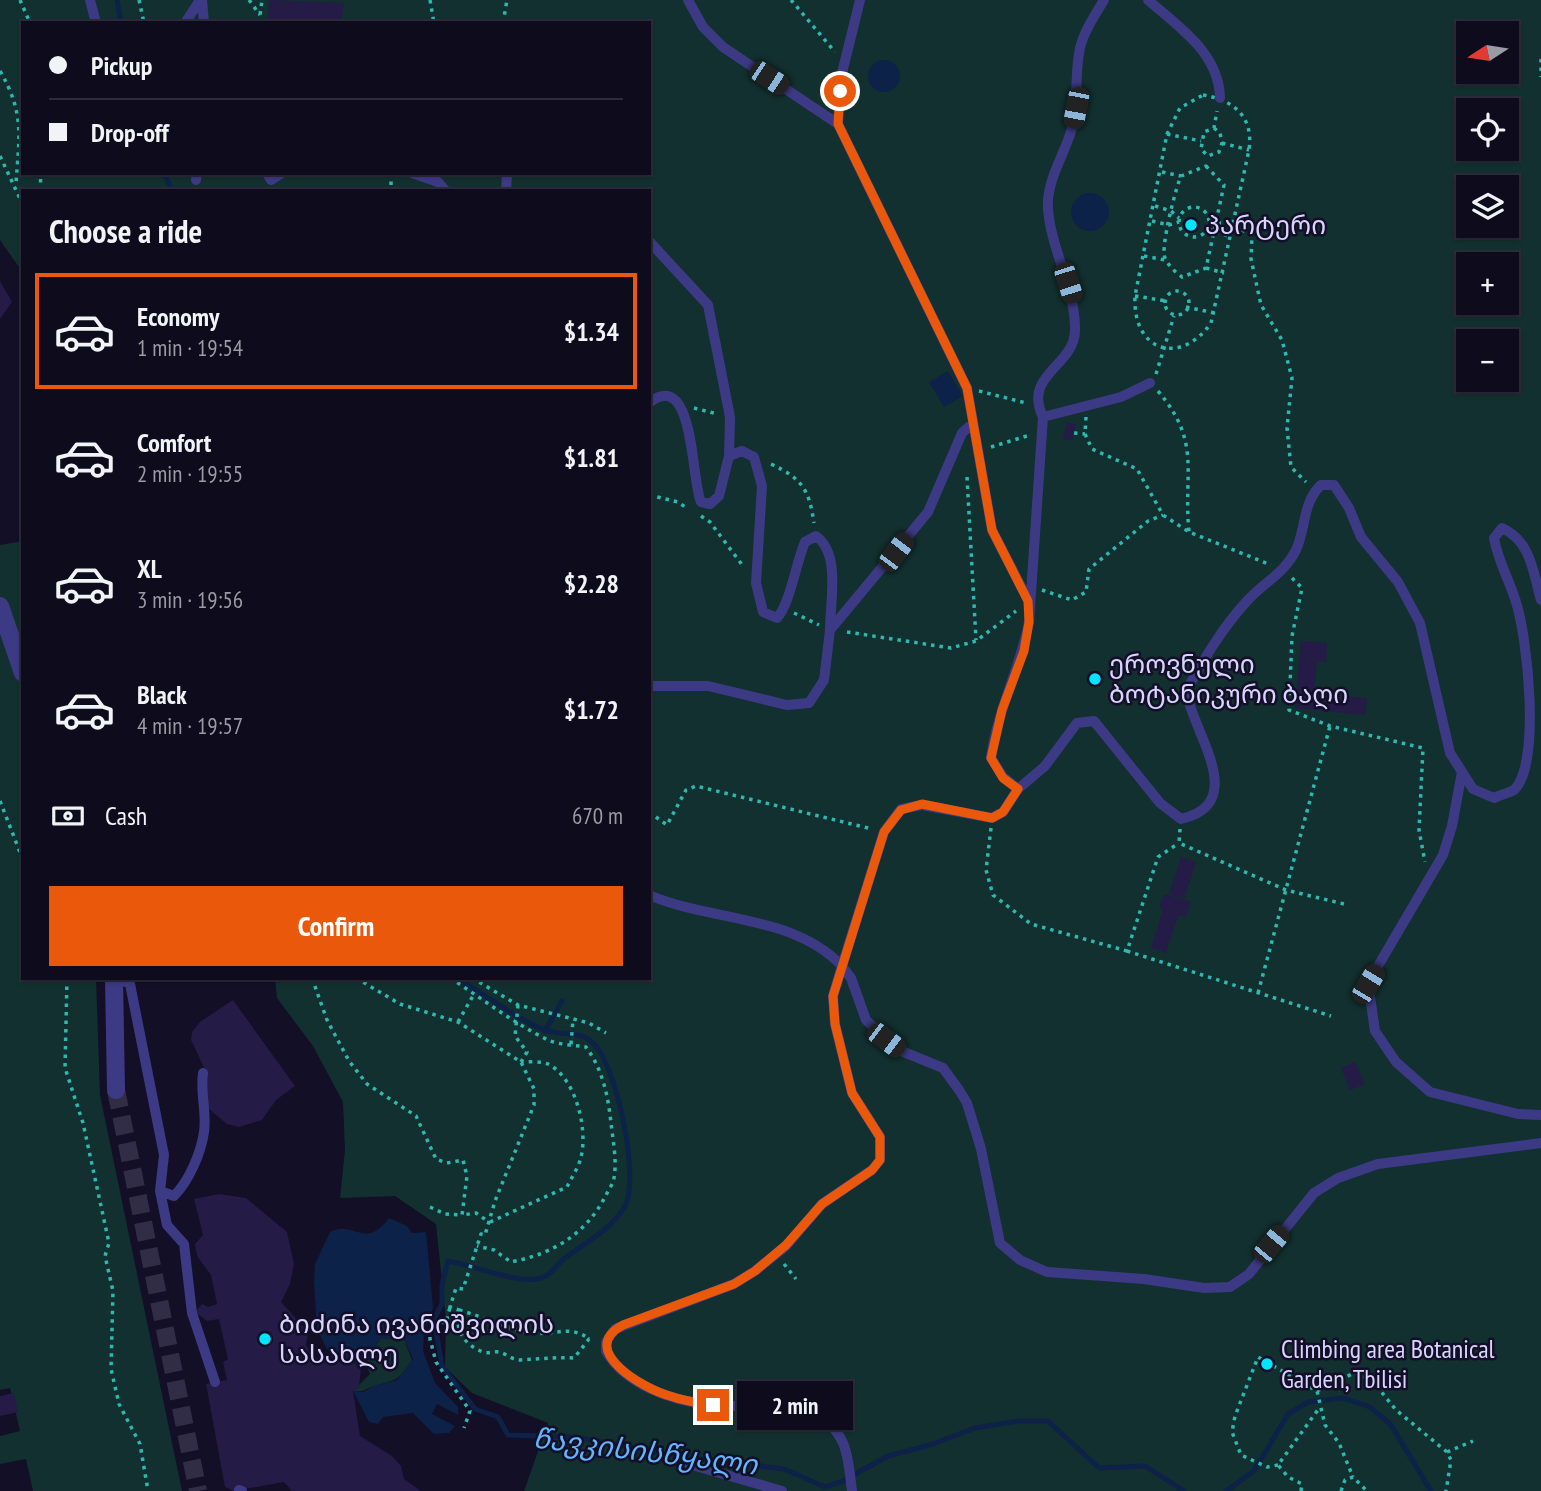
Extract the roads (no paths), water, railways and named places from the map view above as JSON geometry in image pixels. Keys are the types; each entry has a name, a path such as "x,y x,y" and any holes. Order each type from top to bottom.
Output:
{"street":[{"path":"0,606 21,667"},
{"path":"115,980 116,1090"}],"lane":[{"path":"90,0 95,21"},
{"path":"186,21 201,0"},
{"path":"201,0 204,21"},
{"path":"688,0 703,27 723,47 838,124 967,388 992,530 1028,601"},
{"path":"838,124 844,63 860,0"},
{"path":"1018,789 1003,778 991,758 1002,710 1024,651 1029,622 1028,601 1043,417 1037,404 1037,390 1065,354 1076,333 1073,299 1048,209 1052,180 1072,130 1080,47 1104,0"},
{"path":"1148,0 1211,58 1219,80 1220,98"},
{"path":"418,175 438,182 444,189"},
{"path":"651,243 708,305 730,417 729,457 719,496 710,505 701,502 693,476 689,425 682,406 668,396 657,397 651,402"},
{"path":"1043,417 1137,391 1150,383"},
{"path":"830,630 928,512 962,433 972,424"},
{"path":"651,686 708,686 787,705 808,703 824,680 830,630 831,555 826,543 816,536 804,542 789,584 785,609 777,618 763,612 756,583 762,486 754,457 741,451 729,457"},
{"path":"852,1491 847,1459 838,1435 823,1418 805,1408 780,1404 730,1406 667,1396 622,1371 606,1351 606,1342 615,1329 623,1325 734,1284 776,1254 822,1204 872,1170 880,1160 880,1137 852,1093 838,1036 833,996 884,832 901,810 922,804 992,818 1003,812 1018,789 1045,766 1077,723 1094,720 1138,779 1160,803 1181,819 1197,815 1208,807 1216,782 1211,757 1190,712 1186,691 1224,628 1249,598 1284,570 1297,548 1313,493 1321,485 1334,485 1349,508 1361,537 1398,582 1415,613 1433,671 1450,753 1473,789 1494,798 1516,789 1533,760 1535,714 1527,640 1514,596 1498,562 1494,538 1502,528 1515,534 1526,548 1541,600"},
{"path":"1462,772 1452,826 1443,855 1368,984 1375,1031 1396,1062 1430,1092 1518,1114 1541,1115"},
{"path":"651,896 804,938 828,952 851,978 866,1020 900,1050 943,1068 959,1090 967,1103 981,1149 1000,1243 1020,1260 1047,1272 1144,1279 1204,1288 1230,1287 1249,1274 1314,1193 1338,1178 1378,1164 1541,1143"},
{"path":"120,980 130,984 164,1156 160,1191 167,1225 184,1244 192,1313 215,1382"},
{"path":"160,1191 174,1196 185,1185 200,1146 204,1133 203,1073"},
{"path":"690,1464 782,1491"}],"water":[{"path":"884,60 895,65 900,76 895,87 884,92 873,87 868,76 873,65"},
{"path":"1090,193 1103,199 1109,212 1103,225 1090,231 1077,225 1071,212 1077,199"},
{"path":"948,371 963,396 944,407 929,382"},
{"path":"389,1218 407,1226 412,1233 426,1232 433,1308 424,1332 423,1351 435,1383 458,1407 458,1415 437,1404 432,1414 455,1426 449,1433 434,1434 413,1413 383,1417 378,1424 369,1422 353,1391 363,1392 397,1380 413,1359 404,1339 380,1339 367,1361 361,1361 358,1365 350,1361 334,1362 317,1330 315,1264 330,1232 346,1229 366,1234 381,1228"}],"waterway":[{"path":"117,0 121,21"},
{"path":"165,175 171,189"},
{"name":"წავკისისწყალი","path":"459,980 530,1024 590,1040 604,1059 612,1077 628,1149 629,1192 625,1206 605,1229 548,1274 541,1278 521,1279 448,1261 442,1284 442,1304 434,1319 442,1366 475,1409 498,1417 508,1435 575,1437 684,1457 784,1469 825,1487 841,1482 888,1456 930,1445 975,1428 1018,1421 1048,1421 1099,1468 1145,1466 1184,1491"},
{"path":"545,1031 562,1001"},
{"name":"წავკისისწყალი","path":"1226,1491 1254,1471 1288,1414 1308,1402 1343,1398 1370,1407 1391,1425 1431,1491"}],"tunnel":[{"path":"116,1090 198,1491"}],"place":[{"name":"პარტერი","path":"1191,225"},
{"name":"ეროვნული ბოტანიკური ბაღი","path":"1095,679"},
{"name":"ბიძინა ივანიშვილის სასახლე","path":"265,1339"},
{"name":"Climbing area Botanical Garden, Tbilisi","path":"1267,1364"}]}
